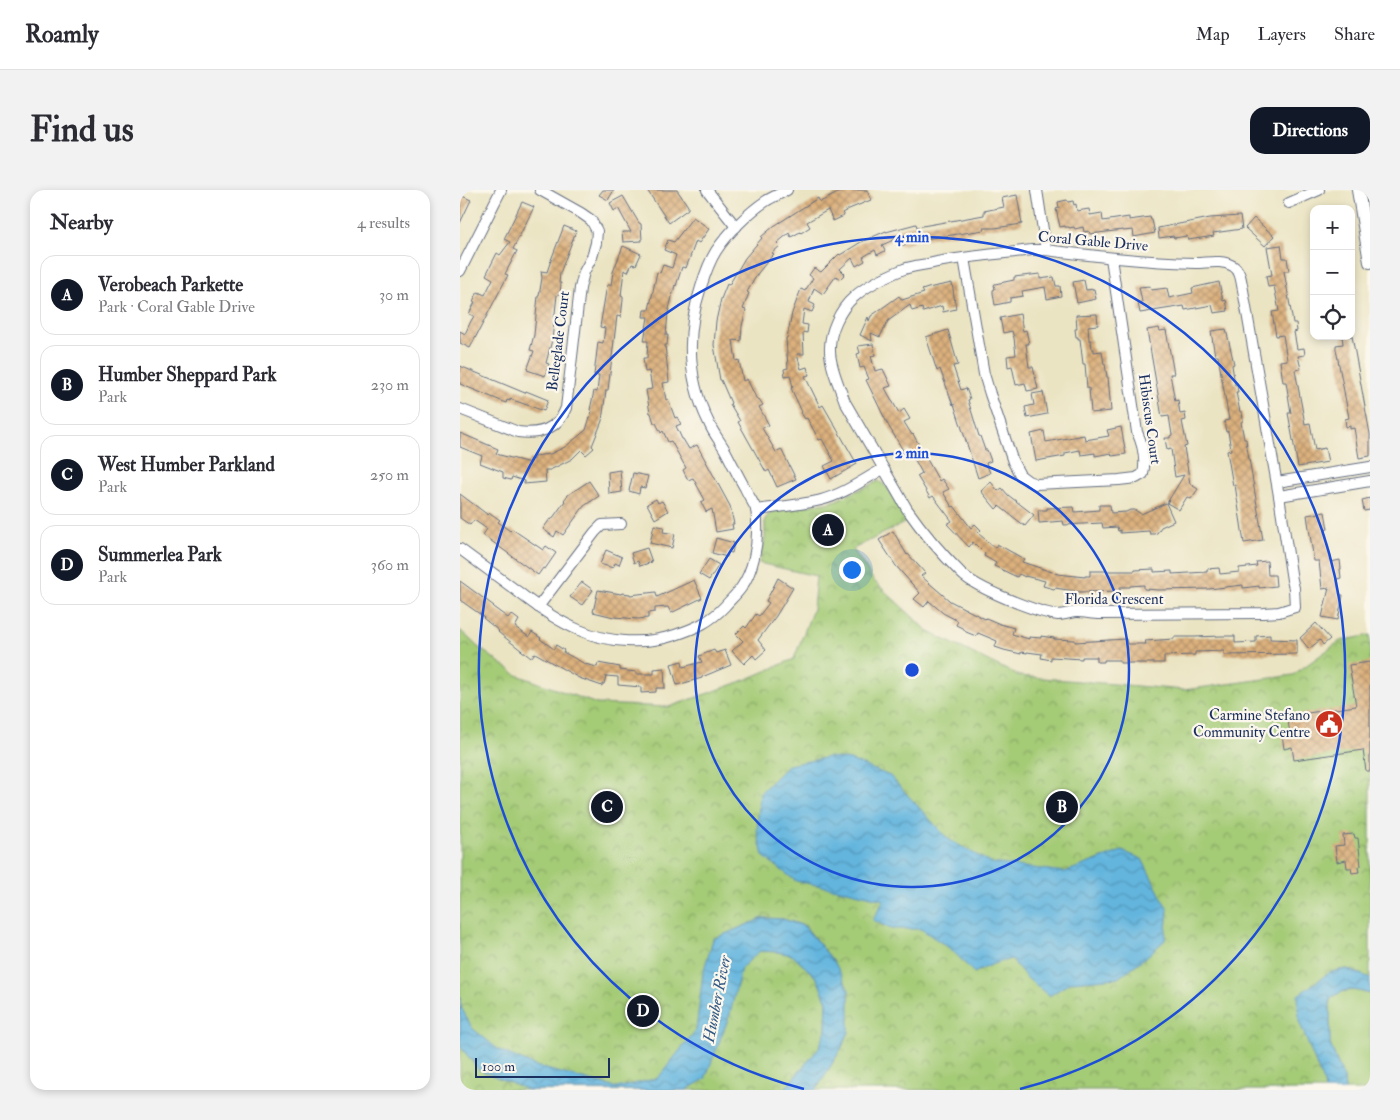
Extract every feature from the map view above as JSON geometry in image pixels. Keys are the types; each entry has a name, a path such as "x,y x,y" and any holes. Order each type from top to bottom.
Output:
{"main road":[{"path":"1358,190 1370,262"}],"street":[{"path":"460,271 501,190"},
{"name":"Belleglade Court","path":"460,409 518,432 528,433 538,432 558,423 566,408 580,288 584,272 592,257 597,231 591,220 582,213 540,190"},
{"path":"707,190 736,227"},
{"path":"460,549 538,607 558,620 579,630 618,640 648,641 693,629 716,616 744,582 755,552 757,538 756,510 725,450 709,424 699,400 690,350 695,303 705,274 716,251 736,227 764,202 787,190"},
{"path":"1036,190 1046,250"},
{"path":"1288,203 1319,190"},
{"name":"Coral Gable Drive","path":"883,469 868,439 845,402 832,364 830,352 831,338 838,317 854,297 886,277 918,265 1032,250 1155,262 1196,263 1212,261 1233,266 1239,272 1279,496"},
{"name":"Hibiscus Court","path":"964,258 984,374 988,387 1013,462 1020,474 1028,481 1036,484 1119,480 1136,478 1143,474 1145,466 1144,454 1137,432 1111,258"},
{"path":"1277,482 1370,467"},
{"path":"756,510 822,500 861,482 883,469"},
{"name":"Florida Crescent","path":"883,469 917,524 961,574 1003,598 1034,609 1059,615 1077,612 1100,614 1264,613 1279,612 1295,607 1294,588 1279,496"},
{"path":"1279,496 1370,482"},
{"path":"538,607 598,529 602,525 621,524"}],"green space":[{"path":"879,481 888,488 908,521 853,549 874,581 929,632 1019,676 1184,690 1293,675 1340,641 1370,635 1370,978 1347,969 1330,972 1325,1090 816,1090 849,1032 835,963 805,926 783,919 763,918 714,939 760,951 792,955 817,978 827,1002 826,1030 819,1048 784,1090 460,1090 460,630 478,647 517,675 597,704 669,707 740,682 794,659 813,609 816,576 759,563 765,538 765,519 772,511 832,502"},
{"path":"1354,990 1370,994 1370,1090 1345,1090 1344,1079 1330,1044 1330,999 1340,992"}],"water":[{"path":"829,757 850,760 890,776 948,839 991,863 1065,872 1122,851 1142,859 1168,910 1165,940 1118,978 1071,982 1049,996 1027,978 1011,959 993,964 974,973 952,950 921,929 891,929 873,920 884,900 796,881 763,856 757,830 760,793 788,765"},
{"name":"Humber River","path":"763,918 783,919 804,926 835,963 849,990 849,1032 816,1090 784,1090 819,1048 826,1030 827,1002 817,978 792,955 778,952 760,951 741,968 730,1014 705,1079 686,1090 528,1090 479,1070 460,1046 460,997 461,1007 472,1028 499,1050 535,1066 617,1088 658,1078 696,1030 703,973 713,939"},
{"path":"1347,969 1370,978 1370,994 1349,990 1340,992 1330,999 1330,1044 1344,1079 1345,1090 1325,1090 1299,1021 1298,995 1330,972"}],"building":[{"path":"603,190 614,190 608,200 599,195"},
{"path":"647,190 677,190 688,206 688,209 669,223"},
{"path":"844,190 867,190 871,200 849,209 842,213 844,216 833,221 828,210 807,222 810,227 801,233 791,237 789,233 777,243 780,246 772,253 774,254 758,273 747,292 749,293 743,309 746,310 741,341 733,340 736,361 739,360 743,381 747,379 757,400 759,399 763,405 759,407 769,425 762,428 776,452 781,449 796,479 777,487 769,470 766,472 738,422 740,421 730,404 720,380 714,345 716,321 727,284 729,285 745,258 761,237 774,226 818,198 820,202"},
{"path":"460,195 471,200 460,223"},
{"path":"1017,195 1022,224 983,228 984,230 913,241 900,246 898,238 882,245 885,251 877,255 875,250 863,257 865,261 856,266 852,258 840,269 845,274 840,279 836,276 823,294 814,288 809,302 815,305 812,312 804,309 802,324 808,325 807,333 803,332 804,354 797,354 801,369 807,367 809,375 805,376 820,407 823,405 857,464 831,479 824,466 834,461 822,439 819,440 807,418 805,419 801,413 791,388 793,387 790,375 785,376 784,369 788,368 786,338 792,313 801,289 805,291 813,278 809,275 814,268 821,272 839,254 886,231 916,224 917,227 984,215 984,211 1004,207 1002,198"},
{"path":"623,196 641,224 642,241 623,242 622,232 631,232 618,208 614,211 610,203"},
{"path":"1067,200 1068,202 1073,201 1074,205 1076,204 1077,211 1089,209 1090,215 1102,213 1103,221 1129,217 1129,220 1150,217 1155,233 1134,237 1133,230 1090,234 1089,231 1084,232 1083,227 1075,229 1074,227 1060,227 1056,209 1059,208 1058,202"},
{"path":"522,202 534,207 513,249 517,251 505,274 508,275 470,348 460,343 460,331 465,334 474,316 469,314 475,302 473,301 478,292 485,295 493,279 486,275 497,253 500,255 510,242 504,239"},
{"path":"1240,216 1242,229 1213,233 1214,236 1188,240 1187,236 1159,238 1158,228 1210,218"},
{"path":"693,217 709,229 699,243 696,241 686,268 682,267 675,285 668,313 666,335 668,335 667,345 665,345 669,382 663,383 666,400 668,399 675,418 677,417 681,424 676,426 682,439 689,449 697,445 730,506 734,524 732,524 733,529 716,532 712,509 706,512 701,502 705,500 693,478 688,480 683,470 686,468 671,441 668,442 663,431 661,433 656,423 654,423 650,413 646,390 652,389 649,371 645,372 643,358 647,358 648,341 644,341 648,317 643,317 644,310 649,310 657,272 660,273 663,265 672,268 676,255 664,250 668,240 674,242"},
{"path":"1254,218 1274,236 1265,246 1245,228"},
{"path":"564,226 576,231 560,273 560,294 557,295 552,340 546,363 549,364 545,376 527,370 534,351 530,350 542,278 541,271 547,272"},
{"path":"1281,245 1283,258 1287,258 1289,271 1284,271 1293,323 1296,323 1297,331 1294,332 1297,349 1304,348 1305,355 1298,356 1301,369 1295,370 1305,424 1310,423 1315,450 1325,448 1328,462 1298,467 1288,413 1291,413 1286,382 1283,382 1280,361 1287,360 1283,335 1276,336 1272,312 1279,311 1274,286 1268,287 1266,276 1272,275 1267,247"},
{"path":"623,246 641,254 636,265 632,264 628,272 624,270 621,317 617,316 608,390 606,390 602,421 592,446 594,448 586,455 581,450 572,459 550,470 545,470 546,482 524,484 524,481 512,477 511,480 503,478 503,472 480,463 482,456 460,447 460,433 498,449 496,454 530,463 529,460 534,459 534,456 550,454 565,447 586,430 592,411 590,410 594,391 597,392 599,375 594,375 598,342 603,343 605,328 600,327 607,285 611,285 613,272"},
{"path":"1040,274 1040,279 1054,277 1056,286 1060,286 1061,296 1047,299 1045,287 1022,291 1023,296 1010,298 1010,302 995,305 993,290 995,289 995,284 1014,280 1014,277"},
{"path":"1084,280 1086,290 1094,289 1096,299 1077,303 1073,282"},
{"path":"1219,282 1223,301 1226,300 1228,311 1214,313 1212,305 1185,310 1184,306 1140,313 1138,303 1142,302 1139,287 1150,286 1151,290 1167,288 1169,298 1193,293 1192,288"},
{"path":"952,283 956,309 943,312 942,306 923,312 922,308 912,311 910,305 888,321 880,337 871,333 872,341 860,335 868,317 869,321 871,316 899,296 902,300 924,293 922,290"},
{"path":"1020,314 1023,331 1026,330 1029,344 1026,344 1029,367 1033,367 1038,389 1027,391 1025,383 1016,385 1012,366 1008,367 1007,356 1016,355 1014,338 1012,331 1003,333 1000,318"},
{"path":"1097,314 1098,325 1088,326 1089,340 1091,340 1094,352 1102,351 1108,377 1111,411 1091,413 1085,364 1083,364 1080,339 1076,337 1075,329 1077,329 1076,315"},
{"path":"1159,328 1160,331 1166,330 1174,374 1170,374 1175,401 1178,400 1180,414 1185,413 1186,420 1182,421 1187,446 1184,447 1190,484 1198,489 1191,499 1187,497 1179,510 1167,503 1184,475 1175,477 1171,449 1167,450 1165,438 1170,438 1172,435 1169,416 1162,417 1147,330"},
{"path":"1226,329 1234,364 1232,365 1235,385 1237,384 1238,392 1236,392 1240,412 1242,412 1243,421 1241,422 1244,439 1246,439 1263,540 1244,543 1235,485 1233,486 1227,451 1231,450 1228,431 1226,432 1224,421 1229,420 1218,356 1215,356 1211,331"},
{"path":"948,330 958,365 953,366 961,390 966,388 979,436 991,461 986,463 990,473 978,478 954,404 940,369 937,371 926,337"},
{"path":"1342,340 1353,340 1370,434 1370,456 1359,458 1354,428 1346,427 1345,419 1349,418 1336,349 1336,345 1343,344"},
{"path":"873,344 875,355 871,356 875,371 883,369 891,386 885,388 899,413 904,409 910,419 904,422 913,434 939,481 942,479 949,489 943,492 952,507 954,506 971,528 975,524 981,530 978,533 995,548 997,544 1024,559 1022,562 1058,574 1085,577 1090,576 1090,571 1154,569 1154,572 1172,571 1172,574 1207,572 1207,569 1219,568 1220,574 1239,572 1239,568 1257,566 1256,562 1267,561 1268,575 1275,575 1276,586 1243,588 1243,585 1209,589 1159,590 1144,589 1144,585 1120,587 1120,591 1080,592 1043,586 1045,581 1019,574 1017,577 994,566 996,563 984,556 985,554 973,542 969,547 947,524 952,521 933,496 930,498 917,476 922,473 909,449 904,452 888,425 866,380 869,379 864,367 860,368 857,354 860,353 858,346"},
{"path":"460,366 525,393 526,391 548,400 544,411 510,399 506,403 460,384"},
{"path":"1043,392 1047,414 1027,418 1025,407 1034,405 1032,394"},
{"path":"1121,427 1126,454 1112,456 1111,453 1095,456 1095,453 1081,455 1080,450 1065,453 1065,456 1036,461 1031,434 1044,431 1046,442 1084,435 1085,440 1109,436 1107,430"},
{"path":"620,470 622,492 609,494 608,472"},
{"path":"633,473 648,476 645,488 640,487 639,494 629,491"},
{"path":"589,481 599,496 584,506 563,535 557,531 554,537 543,529 568,495"},
{"path":"991,482 998,491 1002,488 1034,515 1025,526 999,506 996,509 981,491"},
{"path":"460,494 488,515 490,513 500,520 498,522 510,531 512,529 543,550 546,546 556,553 545,569 543,568 538,575 483,535 487,529 474,520 470,525 460,518"},
{"path":"1370,498 1370,510 1364,511 1362,500"},
{"path":"656,499 658,503 662,501 668,511 655,519 647,504"},
{"path":"1166,503 1174,521 1161,527 1154,534 1150,534 1149,531 1120,533 1117,527 1103,528 1102,523 1064,525 1063,521 1039,523 1038,510 1047,510 1047,508 1074,507 1075,512 1099,510 1099,505 1110,505 1111,513 1135,510 1141,514"},
{"path":"1325,512 1328,529 1325,530 1331,562 1340,560 1341,578 1337,579 1340,595 1343,595 1338,620 1322,617 1329,588 1322,589 1319,561 1314,561 1307,515"},
{"path":"654,525 664,527 663,532 675,534 672,548 650,543"},
{"path":"893,531 907,555 925,573 921,576 950,601 985,619 1014,628 1012,634 1029,639 1029,637 1041,638 1041,636 1075,640 1075,642 1126,639 1127,644 1146,644 1145,641 1174,639 1174,637 1221,636 1235,636 1235,643 1256,642 1256,636 1270,635 1270,639 1297,640 1297,654 1224,655 1224,651 1195,652 1195,655 1164,656 1164,663 1120,663 1120,660 1097,662 1097,657 1082,657 1082,659 1051,657 1051,660 1041,658 1042,654 1021,652 1021,654 1004,650 995,647 997,641 978,633 976,636 966,632 956,625 958,621 943,613 929,601 924,607 914,599 920,593 896,566 879,540"},
{"path":"716,538 734,543 732,553 728,552 727,557 712,553"},
{"path":"647,548 652,562 640,566 638,561 634,563 631,553"},
{"path":"606,550 622,557 619,565 615,563 613,568 600,564"},
{"path":"709,559 719,565 709,580 699,574"},
{"path":"778,578 793,588 776,616 758,640 766,650 756,659 753,655 744,664 732,651 743,641 736,634 744,626 746,628 756,614 759,616 769,603 766,601"},
{"path":"694,580 702,598 671,613 668,607 655,608 655,612 648,613 648,618 638,619 614,617 593,612 598,590 630,595 656,592 657,597"},
{"path":"460,581 508,618 511,614 519,620 515,627 529,637 532,632 554,649 556,645 564,650 563,652 585,664 597,667 598,663 620,667 620,670 636,672 636,674 654,674 654,669 664,668 665,688 656,688 656,692 641,693 641,687 618,685 618,677 606,676 602,686 579,678 535,653 531,658 498,632 484,617 460,600"},
{"path":"582,582 593,590 582,605 570,597"},
{"path":"1316,623 1330,639 1323,645 1320,640 1309,649 1300,638"},
{"path":"714,650 716,653 725,650 731,665 702,678 677,685 671,664 682,661 683,667 702,662 699,656"},
{"name":"Carmine Stefano Community Centre","path":"1370,662 1370,771 1366,771 1363,750 1294,760 1292,747 1284,749 1282,734 1290,733 1287,716 1356,706 1349,665"},
{"path":"1354,834 1355,838 1358,838 1361,866 1358,867 1359,872 1352,873 1351,868 1347,868 1346,860 1337,862 1335,846 1344,845 1343,835"}],"place":[{"name":"Verobeach Parkette","path":"828,530"},
{"name":"Carmine Stefano Community Centre","path":"1329,724"},
{"name":"West Humber Parkland","path":"607,807"},
{"name":"Humber Sheppard Park","path":"1062,807"},
{"name":"Summerlea Park","path":"643,1011"}]}
